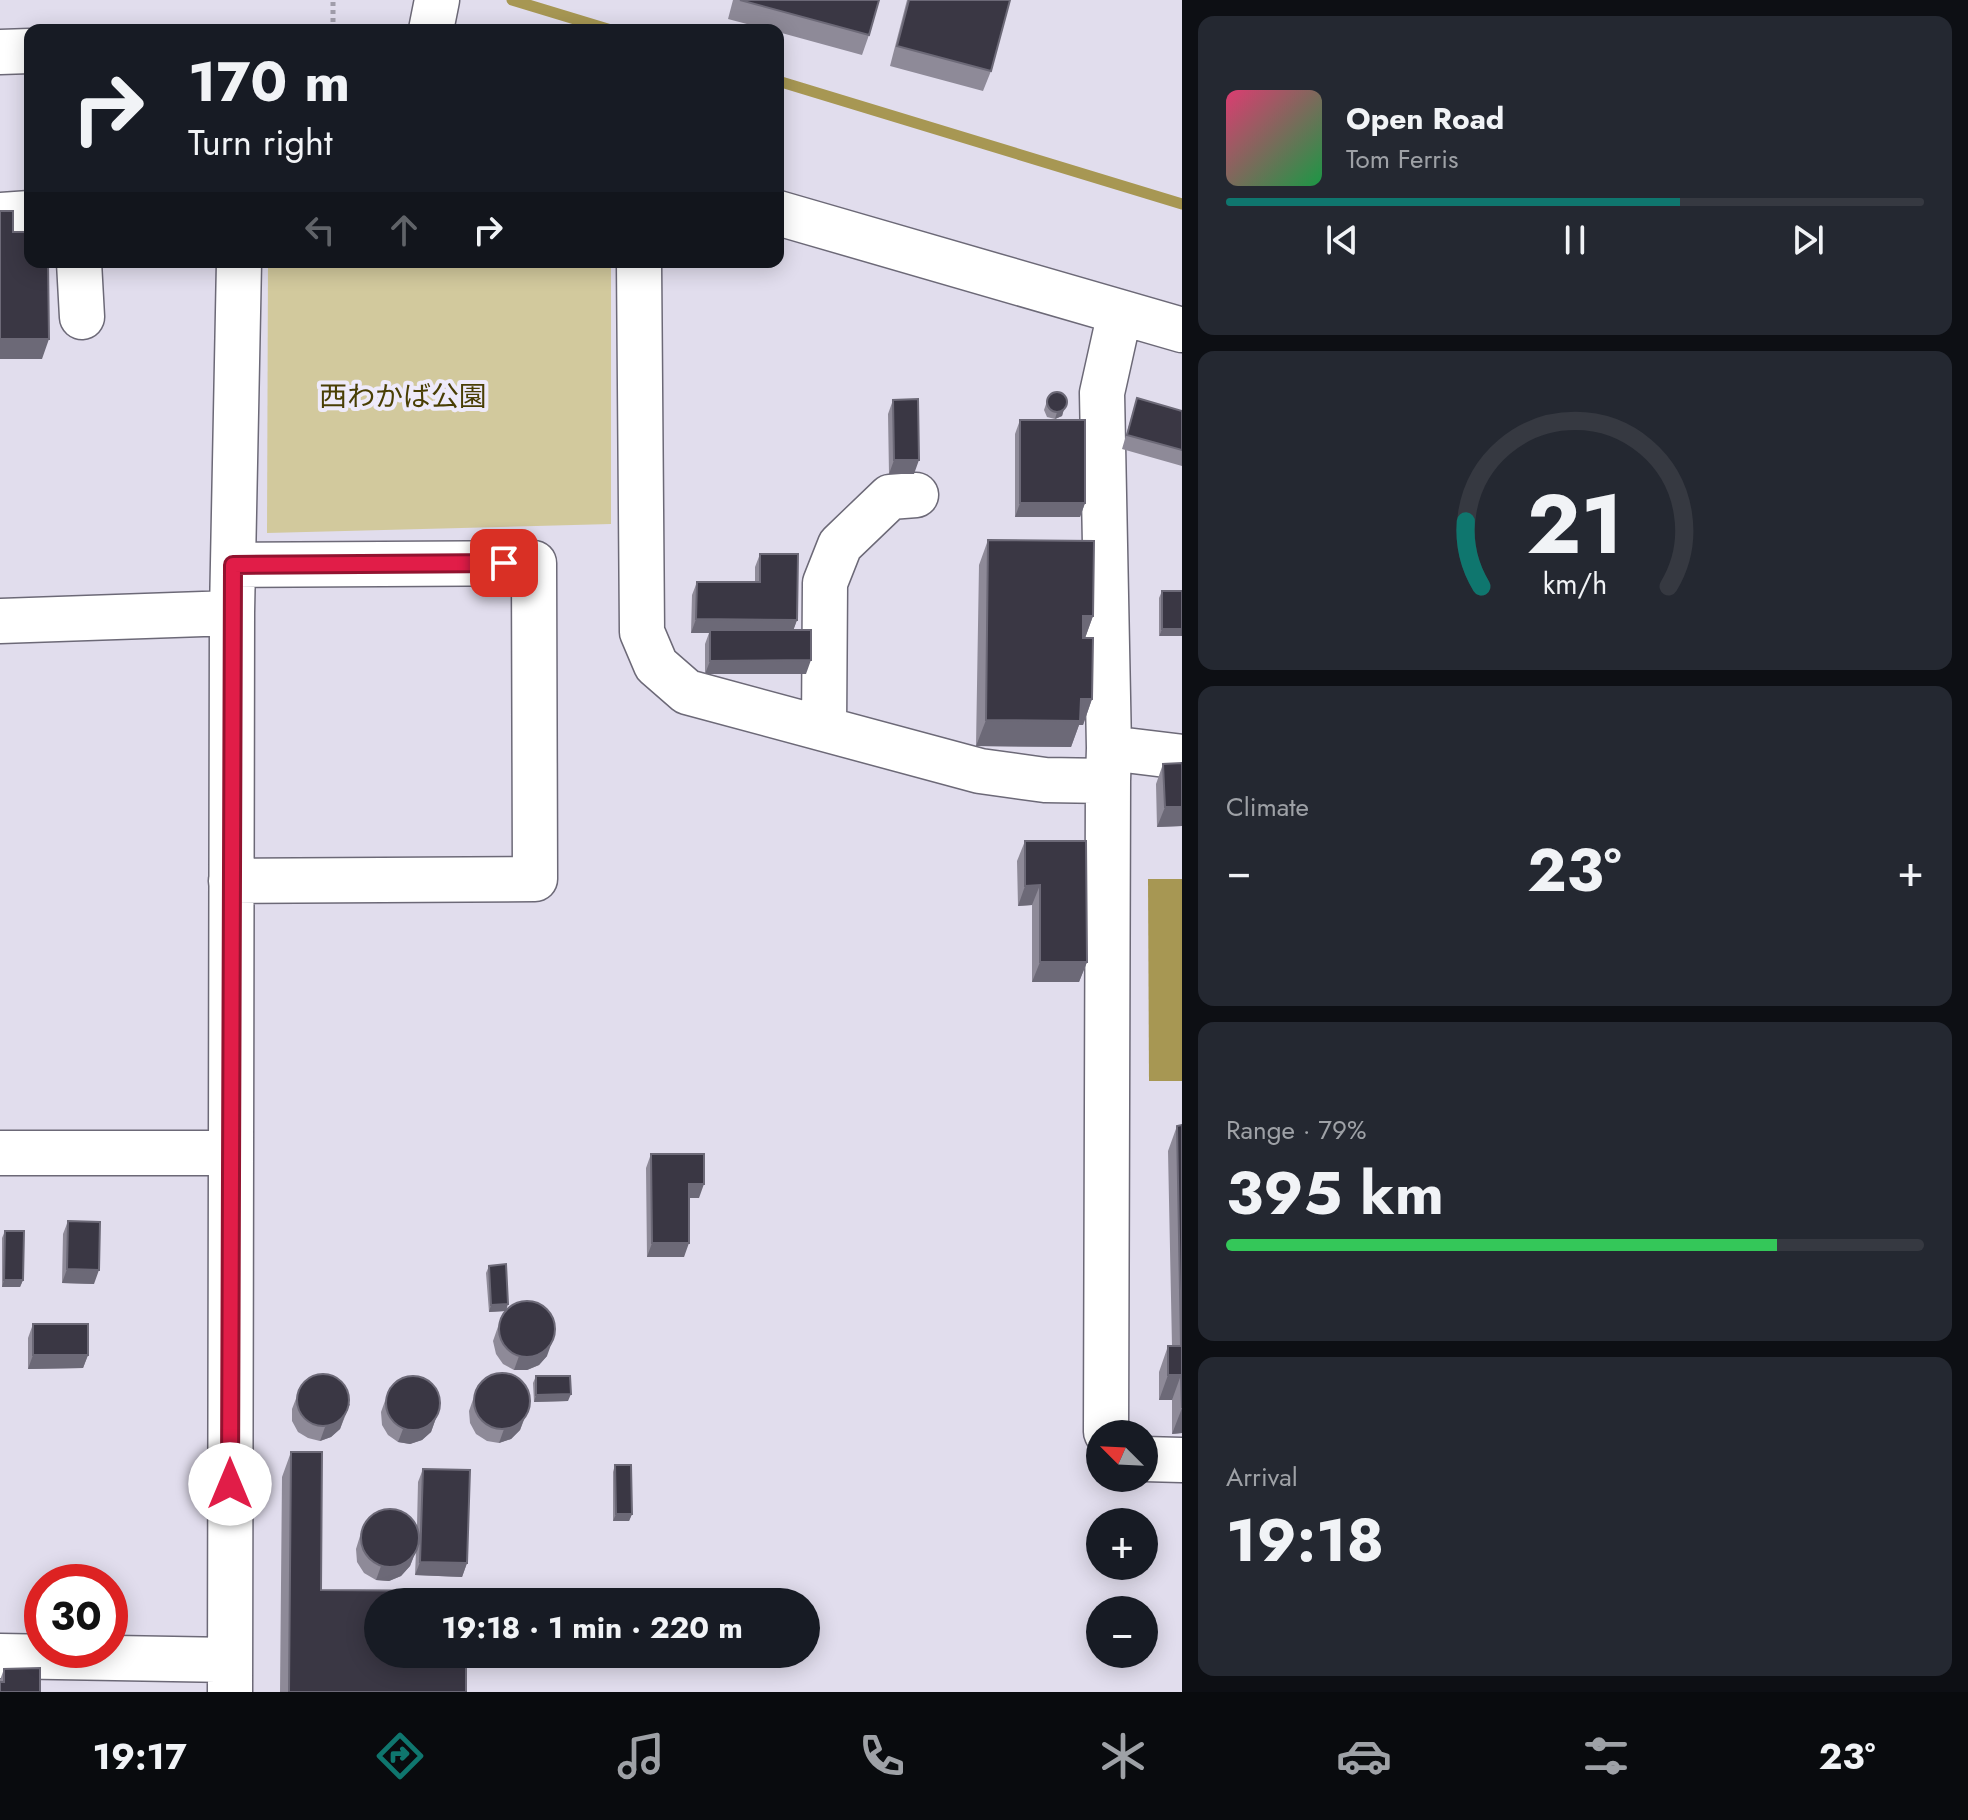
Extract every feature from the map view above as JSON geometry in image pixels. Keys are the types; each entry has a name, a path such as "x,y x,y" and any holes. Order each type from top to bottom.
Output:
{"street":[{"path":"432,24 437,0"},
{"path":"0,52 24,51"},
{"path":"0,215 24,213"},
{"path":"784,215 1182,330"},
{"path":"79,268 82,317"},
{"path":"0,1656 230,1676 232,613 239,268"},
{"path":"639,268 642,632 656,665 687,692 980,771 1045,780 1108,764 1182,757"},
{"path":"1107,1420 1108,764 1102,393 1120,312"},
{"path":"824,728 825,583 840,545 890,497 916,495"},
{"path":"231,881 535,879 534,563 233,565"},
{"path":"0,621 232,613"},
{"path":"0,1153 230,1153"},
{"path":"1158,1459 1182,1460"}],"path":[{"path":"333,0 333,24"}],"green space":[{"name":"西わかば公園","path":"268,268 611,268 611,524 267,533"}],"shaded area":[{"path":"1148,879 1182,879 1182,1081 1149,1081"}],"building":[{"path":"740,0 879,0 869,35"},
{"path":"909,0 1010,0 991,71 897,46"},
{"path":"0,211 13,211 13,232 24,232 24,268 48,268 49,339 0,339"},
{"path":"1057,392 1064,395 1067,402 1064,409 1057,412 1050,409 1047,402 1050,395"},
{"path":"1137,398 1182,411 1182,450 1127,435"},
{"path":"918,399 919,460 894,460 893,400"},
{"path":"1020,420 1085,420 1085,503 1020,503"},
{"path":"988,540 1094,541 1093,616 1083,616 1083,638 1093,638 1092,699 1081,699 1080,721 986,720"},
{"path":"760,554 798,554 797,620 696,619 697,582 760,582"},
{"path":"1162,591 1182,591 1182,629 1162,629"},
{"path":"710,630 811,630 811,660 710,661"},
{"path":"1182,763 1182,807 1165,807 1163,764"},
{"path":"1025,841 1086,841 1087,962 1040,962 1040,885 1025,886"},
{"path":"1182,1125 1182,1408 1181,1375 1168,1375 1168,1346 1181,1346 1177,1126"},
{"path":"651,1154 704,1154 704,1184 689,1184 689,1243 652,1243"},
{"path":"68,1221 100,1222 99,1270 67,1269"},
{"path":"5,1231 24,1231 23,1280 4,1280"},
{"path":"506,1264 508,1304 491,1305 489,1266"},
{"path":"527,1301 547,1309 555,1329 547,1349 527,1357 507,1349 499,1329 507,1309"},
{"path":"33,1324 88,1324 88,1355 33,1355"},
{"path":"502,1373 522,1381 530,1401 522,1421 502,1429 482,1421 474,1401 482,1381"},
{"path":"323,1374 342,1381 349,1400 342,1419 323,1426 304,1419 297,1400 304,1381"},
{"path":"413,1376 432,1384 440,1403 432,1422 413,1430 394,1422 386,1403 394,1384"},
{"path":"536,1376 570,1376 571,1394 536,1395"},
{"path":"291,1452 322,1452 321,1590 364,1590 364,1668 466,1668 466,1692 289,1692"},
{"path":"615,1465 631,1465 632,1514 616,1514"},
{"path":"423,1469 470,1470 467,1563 420,1562"},
{"path":"390,1509 411,1517 419,1538 411,1559 390,1567 369,1559 361,1538 369,1517"},
{"path":"40,1668 40,1692 0,1692 4,1669"}],"waterway":[{"path":"512,0 591,24"},
{"path":"784,83 1182,204"}],"route":[{"path":"230,1484 233,565 504,563"}]}
